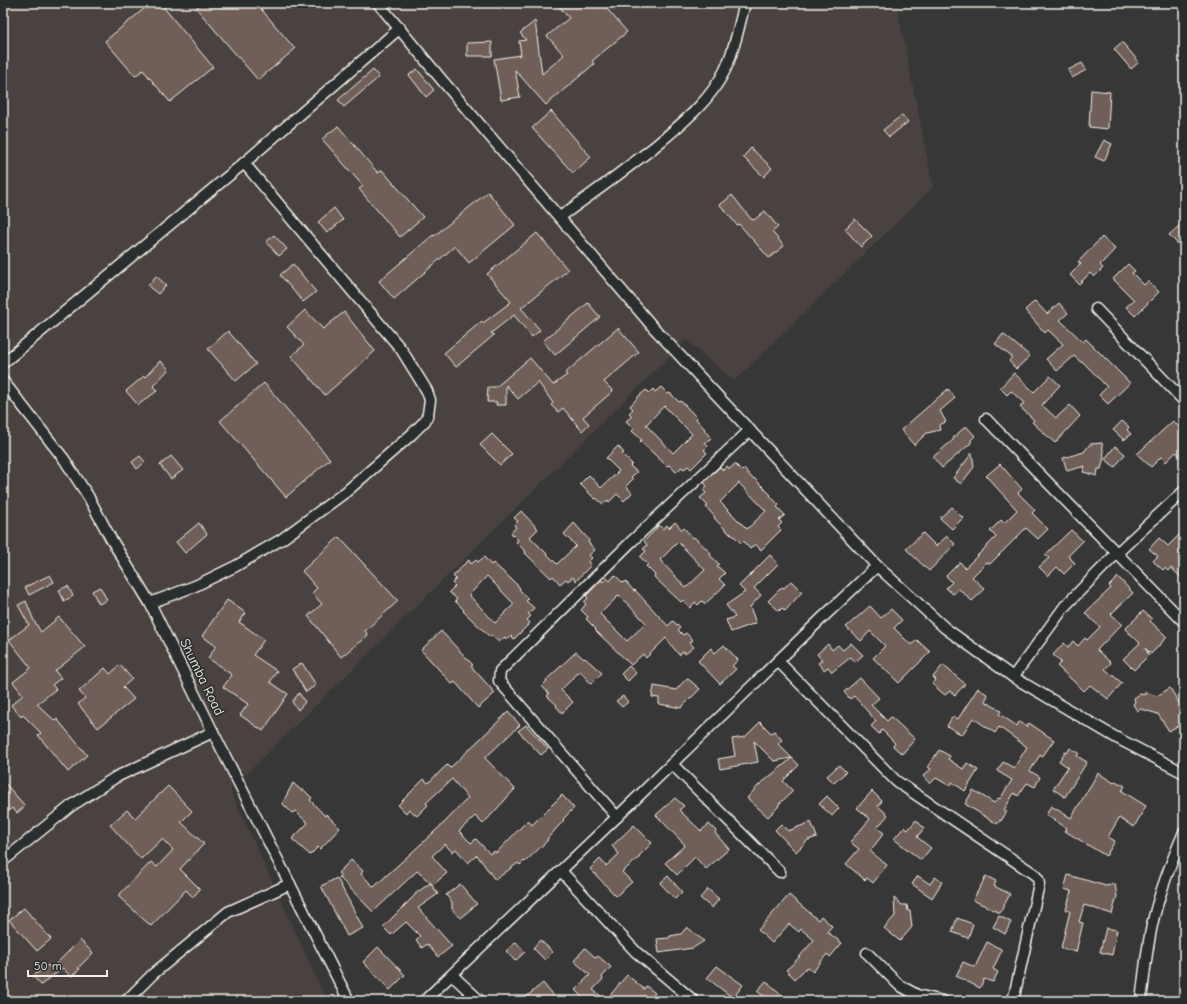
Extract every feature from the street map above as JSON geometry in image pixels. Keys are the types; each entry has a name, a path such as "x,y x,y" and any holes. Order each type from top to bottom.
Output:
{"street":[{"path":"378,3 652,327 877,566 945,628 1013,677 1115,737 1184,773"},
{"path":"560,218 633,164 688,120 708,96 725,70 740,24 745,3"},
{"path":"3,363 244,163 400,28"},
{"path":"150,603 194,586 236,566 282,539 347,491 412,434 425,421 428,414 430,400 427,391 401,349 244,163"},
{"path":"1096,309 1184,400"},
{"name":"Shumba Road","path":"3,381 64,459 88,496 111,539 150,603 213,732 349,1001"},
{"path":"986,419 1184,622"},
{"path":"617,817 500,681 500,671 631,542 750,430"},
{"path":"1013,677 1065,606 1116,554 1184,491"},
{"path":"424,1001 877,566"},
{"path":"778,661 896,781 1034,874 1038,879 1039,884 1013,1001"},
{"path":"3,861 71,806 116,777 213,732"},
{"path":"672,764 780,872"},
{"path":"1141,1001 1148,943 1154,913 1165,878 1184,832"},
{"path":"561,871 636,952 694,1001"},
{"path":"126,1001 153,974 228,912 290,884"},
{"path":"867,953 899,985 917,995 943,1001"},
{"path":"452,975 480,1001"}],"shaded area":[{"path":"3,3 902,3 897,7 933,187 734,381 686,340 230,790 327,1001 3,1001"}],"building":[{"path":"151,3 160,3 213,67 170,102 143,70 135,76 105,41"},
{"path":"202,3 256,3 295,49 258,80 196,8"},
{"path":"556,3 602,3 627,32 592,61 594,64 546,105 515,70 520,97 501,100 494,59 521,55 519,41 526,40 520,33 535,21 542,74 564,55 547,36 569,18"},
{"path":"492,42 492,56 467,56 467,43"},
{"path":"1122,42 1139,62 1131,69 1114,49"},
{"path":"1082,63 1086,70 1072,78 1068,70"},
{"path":"417,69 434,90 426,97 409,75"},
{"path":"373,70 379,77 344,107 338,100"},
{"path":"1091,90 1110,92 1108,129 1089,127"},
{"path":"551,111 591,157 573,173 532,128"},
{"path":"902,115 908,122 889,137 883,130"},
{"path":"338,126 378,173 382,170 423,217 400,237 359,189 363,186 322,139"},
{"path":"1104,140 1112,144 1104,161 1095,157"},
{"path":"751,148 772,168 764,177 743,157"},
{"path":"488,192 515,225 469,263 455,246 394,299 379,281 433,235 434,236"},
{"path":"732,195 751,219 754,220 765,211 778,227 772,232 784,246 769,258 720,205"},
{"path":"334,208 343,220 327,233 318,222"},
{"path":"855,219 872,236 861,247 845,229"},
{"path":"1180,225 1184,229 1184,250 1169,235"},
{"path":"537,233 568,270 521,308 540,330 532,337 514,315 491,333 494,335 456,367 444,353 482,321 483,323 511,302 487,274"},
{"path":"274,235 287,249 279,256 266,242"},
{"path":"1102,237 1115,249 1100,265 1103,268 1094,277 1090,273 1079,284 1070,275 1081,264 1078,262"},
{"path":"293,264 316,292 303,302 280,275"},
{"path":"1128,264 1135,271 1132,273 1144,285 1148,281 1159,292 1135,316 1126,307 1134,300 1113,279"},
{"path":"156,276 166,285 158,294 148,286"},
{"path":"1035,301 1047,314 1059,303 1068,313 1060,320 1083,342 1086,339 1130,383 1108,404 1099,395 1107,387 1083,362 1082,363 1074,356 1057,371 1046,359 1063,344 1048,330 1045,333 1025,310"},
{"path":"588,303 600,317 555,355 543,341"},
{"path":"305,310 323,329 344,312 375,351 325,395 291,356 304,345 287,327"},
{"path":"618,328 639,352 604,382 613,391 583,417 589,424 582,431 563,408 558,412 551,405 553,403 538,382 518,399 506,385 506,405 496,405 497,402 487,402 488,387 496,387 530,358 553,385 567,375 565,373"},
{"path":"228,331 256,364 236,381 208,349"},
{"path":"1003,334 1030,356 1016,369 1009,361 1012,357 995,344"},
{"path":"160,361 169,369 153,386 157,391 138,405 126,391 144,376 145,377"},
{"path":"1014,373 1034,392 1050,376 1060,385 1042,405 1056,418 1070,405 1080,416 1055,443 1032,422 1034,420 1020,407 1024,403 1011,391 1007,395 1000,388"},
{"path":"264,383 330,459 286,497 220,421"},
{"path":"661,387 679,402 681,401 697,418 696,419 711,438 705,443 708,446 704,450 707,453 691,469 688,466 684,469 682,467 676,472 669,465 667,466 640,441 642,440 632,431 634,429 626,421 632,416 629,413 633,409 630,406 639,396 646,390 649,393 653,389 655,392","holes":["664,406 692,434 673,453 646,425"]},
{"path":"948,389 955,398 940,411 946,422 939,425 940,430 927,433 914,445 901,430"},
{"path":"1122,421 1129,427 1127,430 1131,434 1124,440 1113,430"},
{"path":"1173,421 1184,432 1184,461 1176,452 1166,462 1161,457 1151,467 1137,454"},
{"path":"966,426 975,436 971,440 971,443 942,468 933,457 953,440 954,437"},
{"path":"492,434 512,454 500,465 480,445"},
{"path":"1102,443 1104,457 1101,469 1098,469 1097,476 1083,472 1085,466 1067,471 1063,458 1084,452 1090,444"},
{"path":"618,446 624,453 622,454 632,464 630,466 637,472 631,477 633,479 626,486 632,493 624,501 617,494 609,502 608,500 603,504 596,498 595,499 580,484 589,475 601,488 619,471 606,458"},
{"path":"1115,446 1125,454 1115,467 1105,459"},
{"path":"972,453 974,467 961,484 953,478"},
{"path":"140,456 145,462 137,469 132,462"},
{"path":"171,456 183,470 171,479 160,465"},
{"path":"735,464 742,471 744,469 771,495 770,496 779,505 777,507 785,515 779,520 782,523 778,527 781,530 761,550 755,544 750,549 743,541 741,543 731,533 730,534 714,518 715,517 706,507 708,506 700,498 706,493 703,490 707,486 704,483 713,473 720,467 723,470 727,466 729,469","holes":["739,483 766,511 747,529 720,502"]},
{"path":"1000,464 1022,489 1018,493 1035,510 1032,513 1048,529 1038,539 1026,528 990,564 987,562 972,577 985,589 972,601 959,589 953,594 946,588 952,582 946,576 960,562 965,568 996,537 990,531 1001,520 1004,523 1017,510 986,476"},
{"path":"952,507 963,518 952,529 940,518"},
{"path":"521,511 538,529 530,537 557,564 576,546 564,534 574,523 589,540 588,542 595,550 589,555 592,558 588,562 591,565 576,581 573,577 568,581 566,579 560,584 553,576 551,578 525,553 526,552 516,542 518,540 511,533 516,527 514,525 518,521 514,518"},
{"path":"675,522 682,530 684,528 693,538 694,537 711,553 710,555 719,564 717,566 725,573 719,579 725,585 705,604 702,601 698,605 695,602 690,608 683,600 681,602 654,577 655,575 646,566 648,564 640,557 646,551 643,549 647,545 644,541 659,525 663,529 667,525 669,528","holes":["678,542 705,570 686,588 660,560"]},
{"path":"199,523 207,534 185,553 176,542"},
{"path":"1071,530 1083,541 1068,556 1075,563 1064,574 1057,567 1048,576 1039,567 1049,558 1045,555"},
{"path":"1184,530 1184,580 1171,568 1168,571 1165,568 1163,570 1153,561 1158,556 1149,549 1159,538 1168,546"},
{"path":"923,533 936,546 947,536 955,544 929,571 906,549"},
{"path":"339,537 398,601 365,631 368,635 341,657 308,616 322,604 312,593 317,588 302,571"},
{"path":"770,555 778,564 754,588 761,595 750,607 756,623 731,632 726,620 735,617 726,605 745,592 739,586"},
{"path":"484,557 491,565 493,563 520,588 519,589 528,599 526,601 534,608 528,614 531,616 527,620 530,623 514,639 511,636 507,640 505,637 499,642 491,635 490,637 463,611 464,610 455,601 457,599 449,592 455,586 452,583 456,579 453,576 462,566 469,560 471,564 476,560 478,562","holes":["487,576 514,604 495,623 469,595"]},
{"path":"50,575 54,582 29,595 25,587"},
{"path":"615,575 623,583 625,581 668,626 673,621 680,628 678,630 683,635 686,633 693,640 690,643 694,647 685,654 684,651 679,655 666,638 646,658 643,654 631,665 595,630 596,629 586,619 588,617 581,610 586,604 584,602 588,598 586,596 601,580 603,582 607,578 610,581","holes":["619,595 646,623 627,641 600,614"]},
{"path":"1118,577 1133,593 1111,614 1122,624 1097,650 1111,663 1105,669 1122,683 1108,699 1090,685 1084,691 1057,666 1061,662 1053,655 1064,643 1068,647 1073,641 1078,646 1085,638 1087,640 1100,627 1085,613 1111,588 1109,586"},
{"path":"791,581 802,592 785,611 782,608 779,611 768,601 782,587 784,588"},
{"path":"68,586 73,596 64,601 59,590"},
{"path":"100,587 107,600 99,604 92,591"},
{"path":"227,600 246,613 239,622 264,640 253,655 277,671 270,682 288,694 263,731 240,715 248,704 223,687 232,675 208,658 216,646 202,636"},
{"path":"26,601 34,621 41,632 59,617 85,647 55,671 61,678 52,685 56,689 37,704 55,721 57,719 87,755 68,772 38,735 41,733 23,715 21,717 11,705 23,695 13,682 31,668 9,640 29,625 18,605"},
{"path":"870,606 881,618 891,609 902,620 894,628 911,645 917,640 930,652 899,683 873,658 885,646 870,631 861,641 846,627"},
{"path":"1143,611 1152,619 1150,621 1167,637 1151,654 1145,648 1149,655 1134,670 1123,659 1140,643 1125,629"},
{"path":"441,631 473,665 471,666 495,693 478,708 455,682 452,684 421,650"},
{"path":"851,643 863,655 855,662 851,657 832,672 828,667 824,670 818,663 822,660 817,654 828,644 832,650 838,645 843,650"},
{"path":"724,645 738,660 732,666 736,669 720,684 698,661 711,648 715,653"},
{"path":"576,652 602,673 591,684 580,671 561,690 573,702 562,713 556,706 557,705 547,696 549,694 542,686 547,681 546,680"},
{"path":"302,663 316,685 306,692 292,669"},
{"path":"120,665 132,679 123,687 134,699 98,728 78,704 85,698 79,691 105,668 110,674"},
{"path":"943,665 965,684 955,695 950,691 945,695 932,684 936,680 933,677"},
{"path":"629,666 636,673 628,681 621,674"},
{"path":"687,678 700,689 681,708 659,704 659,698 652,697 654,686 676,690"},
{"path":"860,678 879,698 871,705 887,721 891,717 915,739 902,754 893,746 895,743 882,730 879,734 871,726 876,721 854,696 850,699 844,692"},
{"path":"978,688 988,695 985,701 1001,711 999,714 1017,726 1019,722 1027,727 1029,723 1054,740 1042,757 1040,755 1030,771 1040,777 1035,787 1027,783 1018,796 1014,793 1004,810 1007,811 1001,821 1000,820 997,824 965,804 973,790 994,803 998,798 1000,799 1012,780 997,771 1003,762 1014,768 1027,747 999,727 995,733 973,718 962,735 947,726 953,716 958,719"},
{"path":"1170,688 1184,711 1184,722 1169,731 1158,714 1141,709 1137,711 1133,704 1135,702 1134,698 1140,694 1145,695 1145,692 1157,696"},
{"path":"299,693 305,702 298,710 292,702"},
{"path":"623,696 628,702 622,707 616,701"},
{"path":"508,712 520,725 485,758 515,789 483,824 475,816 459,831 471,843 476,839 490,854 495,851 496,853 528,820 532,825 562,795 574,808 563,819 564,820 547,839 548,840 525,862 524,861 520,865 518,863 495,880 477,855 468,863 456,849 452,852 445,844 432,856 447,873 433,885 417,871 373,912 339,877 341,876 338,873 351,860 363,871 361,874 374,887 445,822 468,798 452,779 426,803 428,805 417,816 409,809 406,813 398,805 424,779 428,783 447,765 450,768"},
{"path":"760,722 771,733 774,731 782,740 778,744 792,758 774,761 754,741 758,762 720,769 718,759 735,756 732,739 745,737"},
{"path":"526,725 548,749 541,755 518,731"},
{"path":"1070,748 1079,753 1077,756 1087,762 1065,797 1053,789 1068,767 1059,761 1065,752 1067,753"},
{"path":"939,750 950,756 948,759 963,769 967,763 978,770 965,791 952,782 950,786 936,778 930,784 923,776 931,769 928,767"},
{"path":"792,758 799,765 783,781 793,791 768,817 747,798 758,786"},
{"path":"839,765 846,772 834,783 827,776"},
{"path":"1098,773 1114,783 1115,781 1125,786 1122,791 1146,806 1134,827 1119,818 1108,837 1115,841 1106,856 1065,831 1067,828 1046,815 1051,806 1071,818"},
{"path":"3,781 25,806 17,813 12,808 3,816"},
{"path":"293,783 302,791 303,789 312,798 310,800 325,816 326,814 340,828 320,849 318,847 310,855 292,839 308,823 295,811 292,813 283,804"},
{"path":"168,786 192,811 181,822 204,844 180,869 200,889 193,897 186,890 151,926 118,896 151,862 157,867 173,850 162,839 141,859 110,825 127,810 135,818"},
{"path":"872,791 882,801 878,806 888,815 877,828 884,833 870,851 887,865 873,883 867,878 865,880 846,864 859,849 850,842 870,819 857,808"},
{"path":"827,796 839,808 832,816 819,804"},
{"path":"675,798 684,806 679,810 701,831 709,824 729,849 706,869 695,857 677,875 665,863 685,845 656,815"},
{"path":"916,820 924,828 917,837 931,848 921,860 894,839 904,827 908,830"},
{"path":"811,822 817,837 808,840 796,852 775,830 781,824 788,831"},
{"path":"634,825 652,843 639,856 640,857 622,872 632,882 616,896 590,869 600,859 606,866 619,854 612,846"},
{"path":"1068,875 1106,886 1115,884 1117,896 1112,914 1084,905 1079,922 1083,923 1076,952 1061,948 1070,911 1066,910 1071,891 1064,889"},
{"path":"668,876 682,892 675,899 660,883"},
{"path":"918,876 930,884 935,877 942,882 932,898 912,884"},
{"path":"986,876 996,881 994,886 1010,894 1000,913 973,900"},
{"path":"337,878 363,928 347,936 321,886"},
{"path":"430,883 438,894 418,908 452,946 438,957 427,944 422,948 416,940 420,936 406,922 391,935 383,927 415,894"},
{"path":"460,884 477,904 460,918 452,909 452,902 446,895"},
{"path":"708,889 719,899 712,908 700,898"},
{"path":"789,895 818,920 821,916 832,926 827,932 842,943 830,957 827,954 813,972 807,967 795,979 786,970 814,940 801,929 799,932 789,924 772,943 758,930"},
{"path":"894,898 902,905 907,905 908,911 910,911 912,927 900,941 884,928 895,916"},
{"path":"24,908 51,939 37,951 9,920"},
{"path":"999,916 1011,922 1005,934 993,927"},
{"path":"957,918 973,924 968,938 952,932"},
{"path":"687,927 704,941 693,948 659,953 657,939 669,938 670,936 681,934"},
{"path":"1106,928 1117,930 1112,955 1100,952"},
{"path":"80,940 93,953 78,968 80,969 71,977 63,968 41,985 33,976 48,965 51,969"},
{"path":"540,940 553,952 545,960 533,948"},
{"path":"516,942 525,952 515,961 506,951"},
{"path":"987,942 1001,949 993,969 998,972 993,982 984,979 980,988 956,976 963,962 975,967"},
{"path":"378,947 405,975 390,990 363,962"},
{"path":"585,948 596,958 598,956 611,967 593,990 606,1000 627,975 644,989 646,986 655,993 649,1001 586,1001 575,990 590,975 574,961"},
{"path":"717,966 743,985 733,998 707,978"},
{"path":"766,981 789,1001 770,1001 757,991"},
{"path":"543,983 554,997 549,1001 521,1001"}]}
